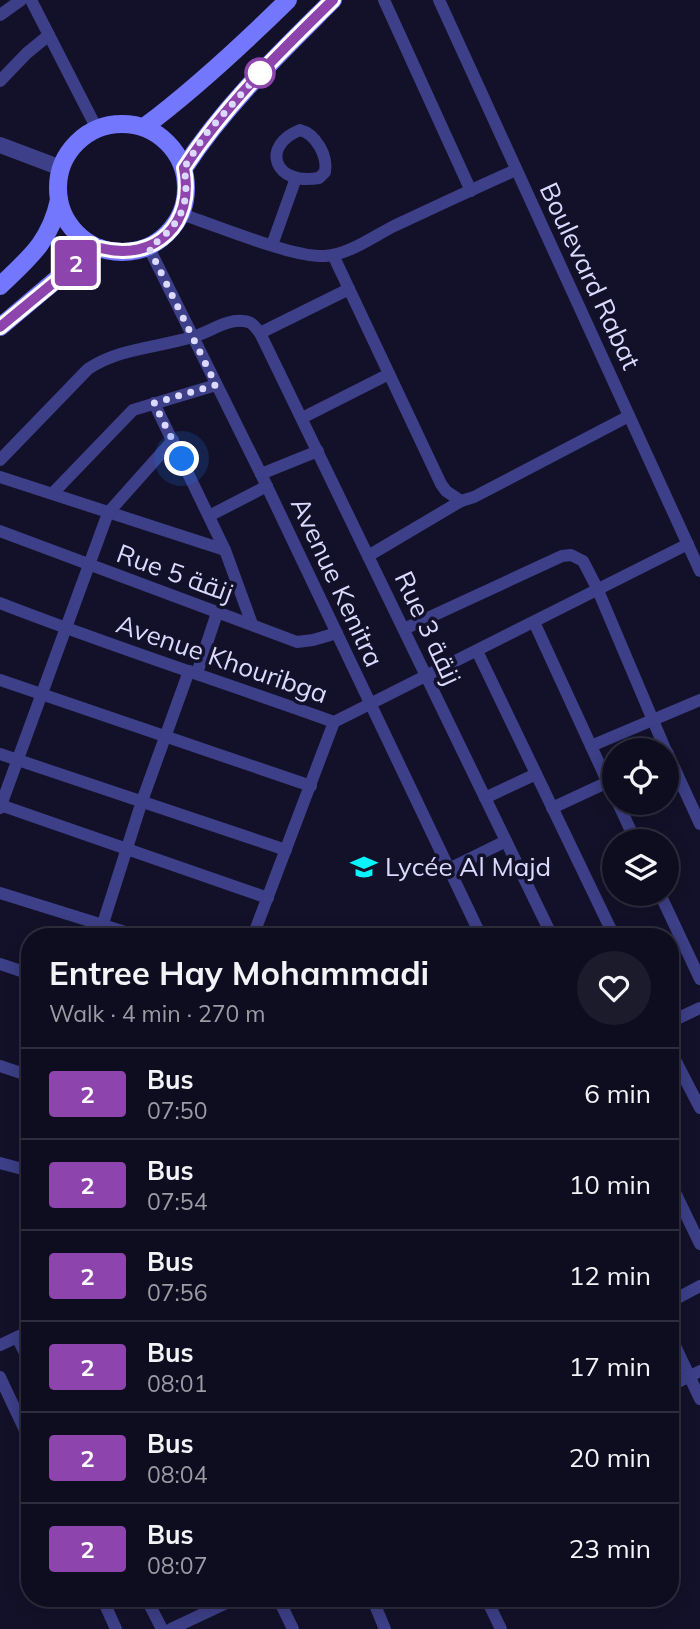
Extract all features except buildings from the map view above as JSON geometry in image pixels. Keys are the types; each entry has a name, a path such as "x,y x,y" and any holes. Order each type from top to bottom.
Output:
{"main road":[{"path":"144,127 174,105 232,54 288,0"},
{"path":"184,168 204,136 257,75 334,0"},
{"path":"0,286 46,239 55,222 61,168 69,152 81,138 97,129 120,124 144,127 161,137 175,151 184,168 187,183 181,214 167,235 149,248 129,252 100,248 82,237 67,221 59,200"},
{"path":"0,327 69,268 100,248"}],"street":[{"path":"0,15 21,0"},
{"path":"31,0 97,129"},
{"path":"384,0 471,191"},
{"name":"Boulevard Rabat","path":"439,0 700,571"},
{"path":"0,81 49,35"},
{"path":"300,130 313,136 326,166 319,178 296,178 282,171 276,161 278,151 286,139 300,130"},
{"path":"0,145 61,168"},
{"path":"181,214 272,244 318,256 333,255 516,170"},
{"path":"272,244 296,178"},
{"name":"Avenue Kenitra","path":"149,248 264,480 477,928"},
{"path":"333,255 441,484 461,501"},
{"path":"0,460 88,369 103,359 193,337 237,321 250,322 262,336 349,289"},
{"name":"Rue 3 زنقة","path":"262,336 548,928"},
{"path":"302,418 389,374"},
{"path":"53,494 126,415 142,406 216,385"},
{"path":"154,403 225,550 252,624"},
{"path":"368,556 461,501 474,497 629,416"},
{"path":"173,439 108,513 0,806 268,898"},
{"path":"209,516 264,480 318,452"},
{"path":"0,477 225,550"},
{"name":"Rue 5 زنقة","path":"0,531 297,642 337,633"},
{"name":"Avenue Khouribga","path":"0,603 66,629 334,722 688,544"},
{"path":"404,629 562,556 571,555 583,561 597,588 661,738"},
{"path":"102,928 164,736 217,613"},
{"path":"534,622 602,769"},
{"path":"477,651 610,928"},
{"path":"0,680 311,786"},
{"path":"591,746 700,700"},
{"path":"256,928 334,722"},
{"path":"0,754 286,850"},
{"path":"485,798 536,774"},
{"path":"679,778 700,824"},
{"path":"552,808 602,785"},
{"path":"449,869 506,841"},
{"path":"0,892 96,928"},
{"path":"666,906 676,928"},
{"path":"679,934 700,979"},
{"path":"0,964 21,971"},
{"path":"679,1018 700,1008"},
{"path":"679,1063 696,1088 700,1108"},
{"path":"0,1066 21,1073"},
{"path":"0,1163 21,1169"},
{"path":"679,1201 700,1244"},
{"path":"679,1297 700,1286"},
{"path":"0,1345 21,1335"},
{"path":"17,1337 21,1345"},
{"path":"679,1349 695,1374 700,1399"},
{"path":"679,1382 695,1374"},
{"path":"0,1377 21,1422"},
{"path":"106,1607 116,1629"},
{"path":"151,1607 162,1629"},
{"path":"172,1629 218,1607"},
{"path":"282,1607 293,1629"},
{"path":"376,1607 386,1629"},
{"path":"489,1607 497,1628"}],"bus line":[{"name":"2","path":"0,327 69,268 100,248 129,252 149,248 167,235 181,214 186,198 184,168 204,136 257,75 333,0"}],"place":[{"name":"Lycée Al Majd","path":"364,867"}],"route":[{"path":"182,459 154,403 216,385 149,248 167,235 181,214 187,183 184,168 204,136 260,73"}]}
